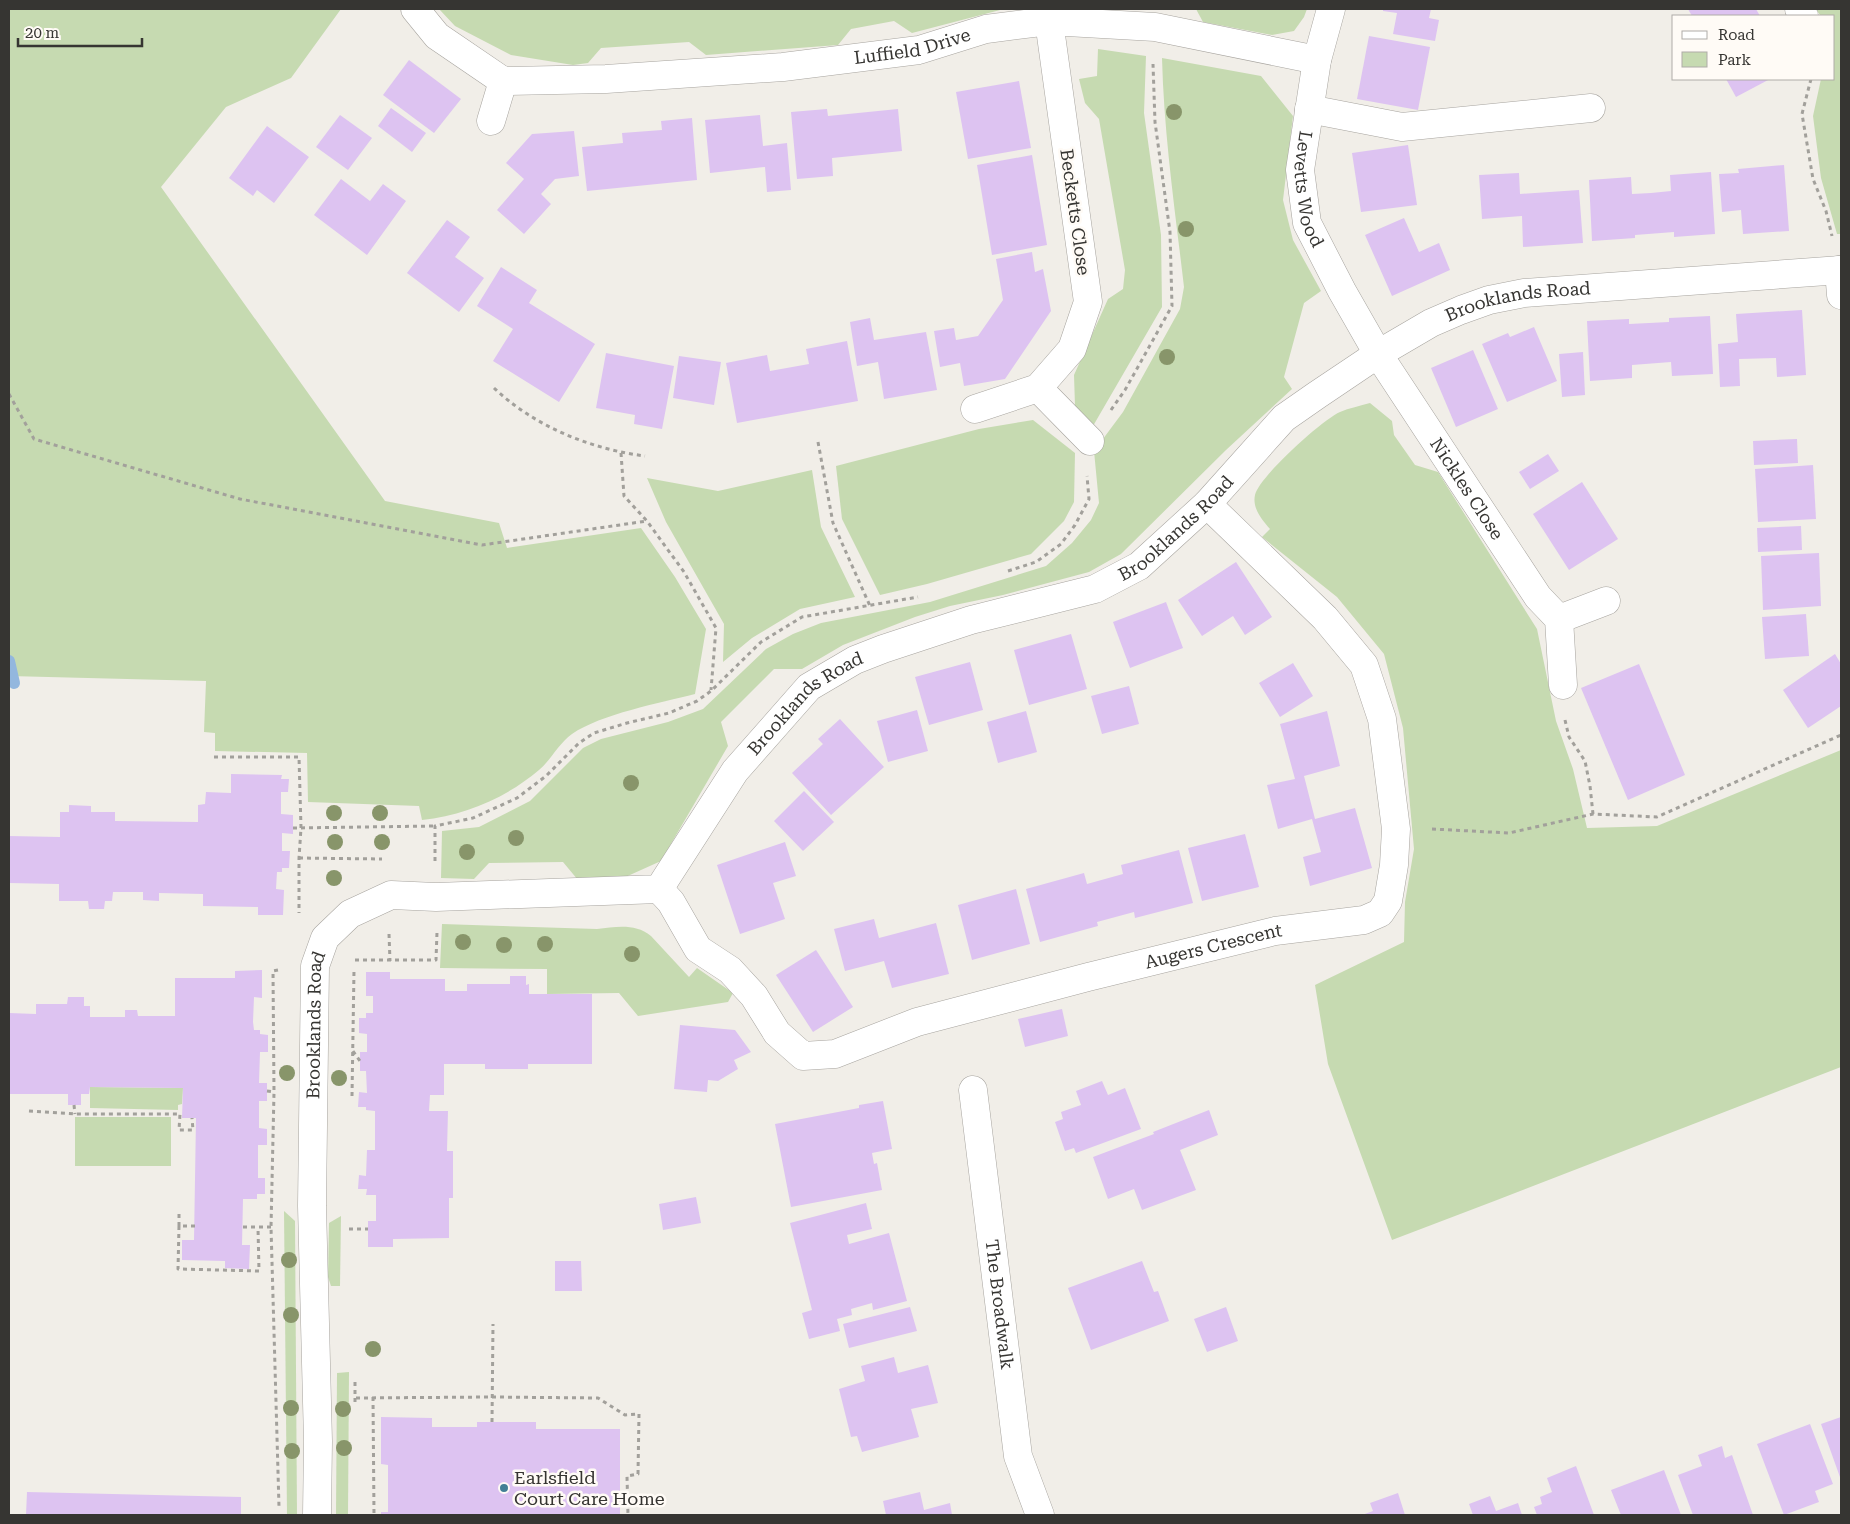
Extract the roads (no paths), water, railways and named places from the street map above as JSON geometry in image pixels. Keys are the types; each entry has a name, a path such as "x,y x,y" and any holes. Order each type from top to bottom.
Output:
{"street":[{"path":"415,9 437,36 503,81 491,121"},
{"name":"Levetts Wood","path":"1331,9 1317,60 1300,170 1307,222 1342,291 1378,354"},
{"name":"Luffield Drive","path":"503,81 606,80 783,66 919,50 986,30 1049,21 1155,28 1317,60"},
{"name":"Becketts Close","path":"975,409 1038,388 1072,350 1088,302 1049,21"},
{"path":"1310,109 1402,127 1591,108"},
{"name":"Brooklands Road","path":"317,1515 318,1442 312,1206 315,966 325,938 350,914 392,895 436,897 659,889 735,771 809,687 855,660 909,640 972,620 1095,589 1139,566 1207,504 1284,418 1378,354 1431,323 1461,310 1489,300 1524,293 1841,278"},
{"name":"Nickles Close","path":"1378,354 1538,597 1559,619"},
{"path":"1038,388 1090,441"},
{"name":"Augers Crescent","path":"659,889 671,902 698,949 730,970 754,996 777,1033 802,1056 835,1054 917,1022 1088,977 1275,931 1364,920 1380,913 1388,901 1394,865 1396,829 1382,719 1364,665 1325,618 1207,504"},
{"path":"1563,685 1559,619 1606,601"},
{"name":"The Broadwalk","path":"973,1090 1018,1456 1040,1515"}],"waterway":[{"path":"9,661 14,683"}],"place":[{"name":"Earlsfield Court Care Home","path":"504,1488"}]}
